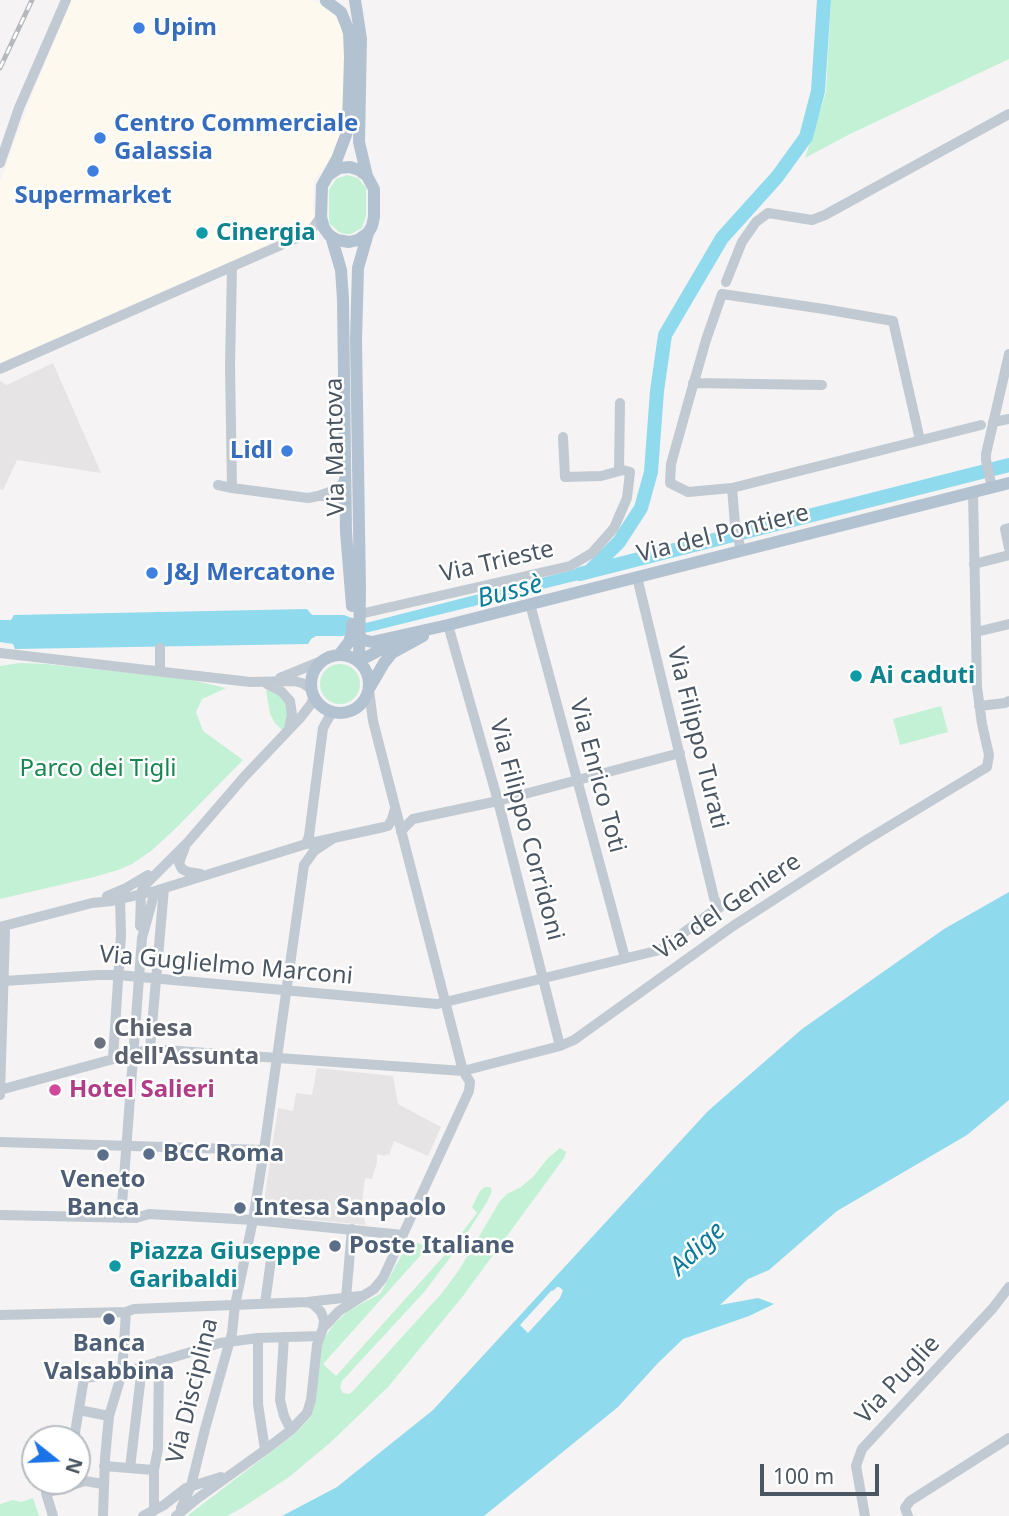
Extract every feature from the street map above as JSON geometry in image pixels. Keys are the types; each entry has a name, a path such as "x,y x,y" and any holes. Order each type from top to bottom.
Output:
{"main road":[{"name":"Via Mantova","path":"324,0 336,0"},
{"name":"Via Mantova","path":"324,0 341,12 349,33 346,135 344,145 323,183 321,217 341,270 347,545 358,617"},
{"name":"Via Mantova","path":"355,0 361,39 359,142 374,192 373,221 358,268 358,617 355,636 359,661"},
{"path":"329,174 350,167 368,176"},
{"path":"330,235 337,240 349,242 368,233"},
{"name":"Via del Pontiere","path":"355,636 372,642 416,633 637,577 740,547 973,492 991,484 1009,483"},
{"name":"Via del Pontiere","path":"369,689 392,653 448,625"},
{"name":"Via del Pontiere","path":"359,661 416,633"},
{"path":"339,654 359,661 367,671 369,679 369,689 364,701 358,708 341,713 323,707 313,692 311,682 314,671 324,660 339,654 355,636"}],"street":[{"path":"0,163 19,108 66,0"},
{"path":"726,282 742,242 756,222 768,214 812,220 825,215 1009,114"},
{"path":"0,369 297,238 312,229 321,217"},
{"path":"297,238 330,235"},
{"path":"232,267 232,488"},
{"path":"920,440 893,321 722,294 693,383 671,464 670,483 688,492 732,488 981,425"},
{"path":"991,484 986,460 1009,354"},
{"path":"693,383 822,385"},
{"name":"Via Trieste","path":"358,617 570,566 592,552 614,528 627,498 620,403"},
{"path":"993,422 1009,418"},
{"path":"563,437 565,477 625,472"},
{"path":"218,485 308,498 338,489 345,478"},
{"path":"732,488 740,547"},
{"path":"973,492 979,706 1009,701"},
{"path":"318,496 333,496 346,505"},
{"path":"1009,528 1005,529 1009,548"},
{"path":"974,564 1009,555"},
{"name":"Via Filippo Turati","path":"637,577 714,898 719,908"},
{"name":"Via Enrico Toti","path":"530,604 625,958"},
{"path":"976,632 1009,624"},
{"name":"Via Filippo Corridoni","path":"448,625 498,801 560,1046"},
{"path":"160,648 160,671"},
{"path":"0,654 228,680 264,683 296,681 313,692 306,711 188,842 143,887 140,928 142,936"},
{"path":"264,683 324,660"},
{"path":"264,683 281,691 290,701 292,715 288,731"},
{"path":"76,1425 84,1378 121,1373 220,1343 284,1337 325,1328 340,1311 369,1293 383,1278 438,1156 461,1092 463,1071 373,721 369,689"},
{"name":"Via del Geniere","path":"0,1090 150,1049 463,1071 560,1046 579,1036 744,919 863,842 985,769 990,760 979,706"},
{"path":"306,844 323,732 332,712"},
{"path":"395,809 405,817 413,819 498,801 680,753"},
{"path":"388,826 395,809"},
{"path":"402,834 413,819"},
{"path":"0,1096 1,1003 4,981 2,927 92,903 160,890 306,844 388,826 394,827 402,834"},
{"path":"304,865 314,850 332,839"},
{"path":"188,842 179,863 182,869 201,874 216,872"},
{"path":"288,851 299,855 304,865"},
{"path":"92,903 127,888 168,862"},
{"name":"Via Disciplina","path":"176,1516 191,1486 229,1342 253,1220 304,865"},
{"path":"121,1218 142,936 160,890"},
{"path":"150,1049 160,890"},
{"path":"113,1058 121,935 120,899"},
{"name":"Via Guglielmo Marconi","path":"4,981 118,975 414,1003 445,1003 660,950 719,908"},
{"path":"0,1142 264,1150"},
{"path":"0,1215 136,1218 149,1214 253,1220 403,1235"},
{"path":"176,1516 291,1430 310,1408 315,1354 341,1299 352,1229"},
{"path":"265,1303 271,1260"},
{"name":"Via Puglie","path":"865,1516 856,1466 862,1449 993,1308 1009,1287"},
{"path":"0,1315 307,1303 369,1293"},
{"path":"307,1303 313,1304 321,1312 325,1328"},
{"path":"103,1516 109,1416 121,1373 126,1312"},
{"path":"284,1337 280,1400 291,1430"},
{"path":"258,1338 258,1404 265,1450"},
{"path":"154,1510 159,1361"},
{"path":"130,1468 142,1367"},
{"path":"79,1410 109,1416"},
{"path":"908,1516 905,1508 911,1501 1009,1438"},
{"path":"104,1466 154,1470"},
{"path":"154,1510 191,1486 234,1472"},
{"path":"91,1482 103,1484"},
{"path":"47,1495 53,1516"}],"shaded area":[{"path":"71,0 310,0 329,7 343,25 343,125 334,155 314,180 314,217 311,226 0,363 0,182"},
{"path":"53,363 101,473 17,460 3,490 0,489 0,381 7,385"},
{"path":"317,1068 393,1076 398,1104 441,1127 428,1156 394,1141 389,1155 377,1154 372,1179 365,1178 361,1209 366,1225 262,1215 278,1108 293,1111 296,1093 312,1095"}],"green space":[{"path":"831,0 1009,0 1009,59 805,158 826,92"},
{"path":"347,175 358,178 366,188 366,216 362,228 351,234 339,232 330,224 329,218 329,190 336,179"},
{"name":"Parco dei Tigli","path":"20,663 187,679 226,688 202,699 196,712 203,731 243,760 174,830 132,864 94,877 0,899 0,666"},
{"path":"340,664 348,665 354,670 359,676 359,692 354,698 348,703 340,704 332,703 326,698 321,692 320,684 321,676 326,670 332,665"},
{"path":"266,690 275,691 289,707 287,724 282,730 270,714"},
{"path":"941,706 948,732 900,745 893,719"},
{"path":"560,1148 566,1152 564,1158 463,1296 388,1387 331,1442 289,1477 242,1508 227,1516 187,1516 292,1436 311,1417 325,1337 348,1311 380,1294 410,1240 428,1247 323,1364 336,1376 443,1257 477,1213 472,1207 480,1191 490,1187 492,1191 487,1202 458,1247 425,1291 342,1381 340,1387 343,1393 349,1394 353,1391 442,1293 459,1270 500,1201 533,1177"},
{"path":"33,1498 39,1516 0,1516 0,1504"}],"water":[{"path":"596,564 599,575 369,632 316,636 308,644 15,649 13,644 0,642 0,620 11,620 14,615 307,609 312,615 344,615 366,623"},
{"name":"Adige","path":"1009,892 1009,1100 967,1135 837,1211 769,1270 748,1279 720,1305 758,1298 774,1304 749,1316 683,1339 618,1407 484,1516 282,1516 337,1487 433,1410 708,1111 802,1029 944,929"}],"pier":[{"path":"557,1287 563,1290 560,1298 528,1333 520,1325"}],"waterway":[{"path":"590,571 619,542 641,508 651,472 657,391 665,335 722,238 777,177 806,137 818,91 824,0"},
{"name":"Bussè","path":"580,574 1009,465"}],"railway":[{"path":"0,68 32,0"}],"place":[{"name":"Upim","path":"139,28"},
{"name":"Centro Commerciale Galassia","path":"100,138"},
{"name":"Supermarket","path":"93,171"},
{"name":"Cinergia","path":"202,233"},
{"name":"Lidl","path":"287,451"},
{"name":"J&J Mercatone","path":"152,573"},
{"name":"Ai caduti","path":"856,676"},
{"name":"Chiesa dell'Assunta","path":"100,1043"},
{"name":"Hotel Salieri","path":"55,1090"},
{"name":"BCC Roma","path":"149,1154"},
{"name":"Veneto Banca","path":"103,1155"},
{"name":"Intesa Sanpaolo","path":"240,1208"},
{"name":"Poste Italiane","path":"335,1246"},
{"name":"Piazza Giuseppe Garibaldi","path":"115,1266"},
{"name":"Banca Valsabbina","path":"109,1319"}]}
